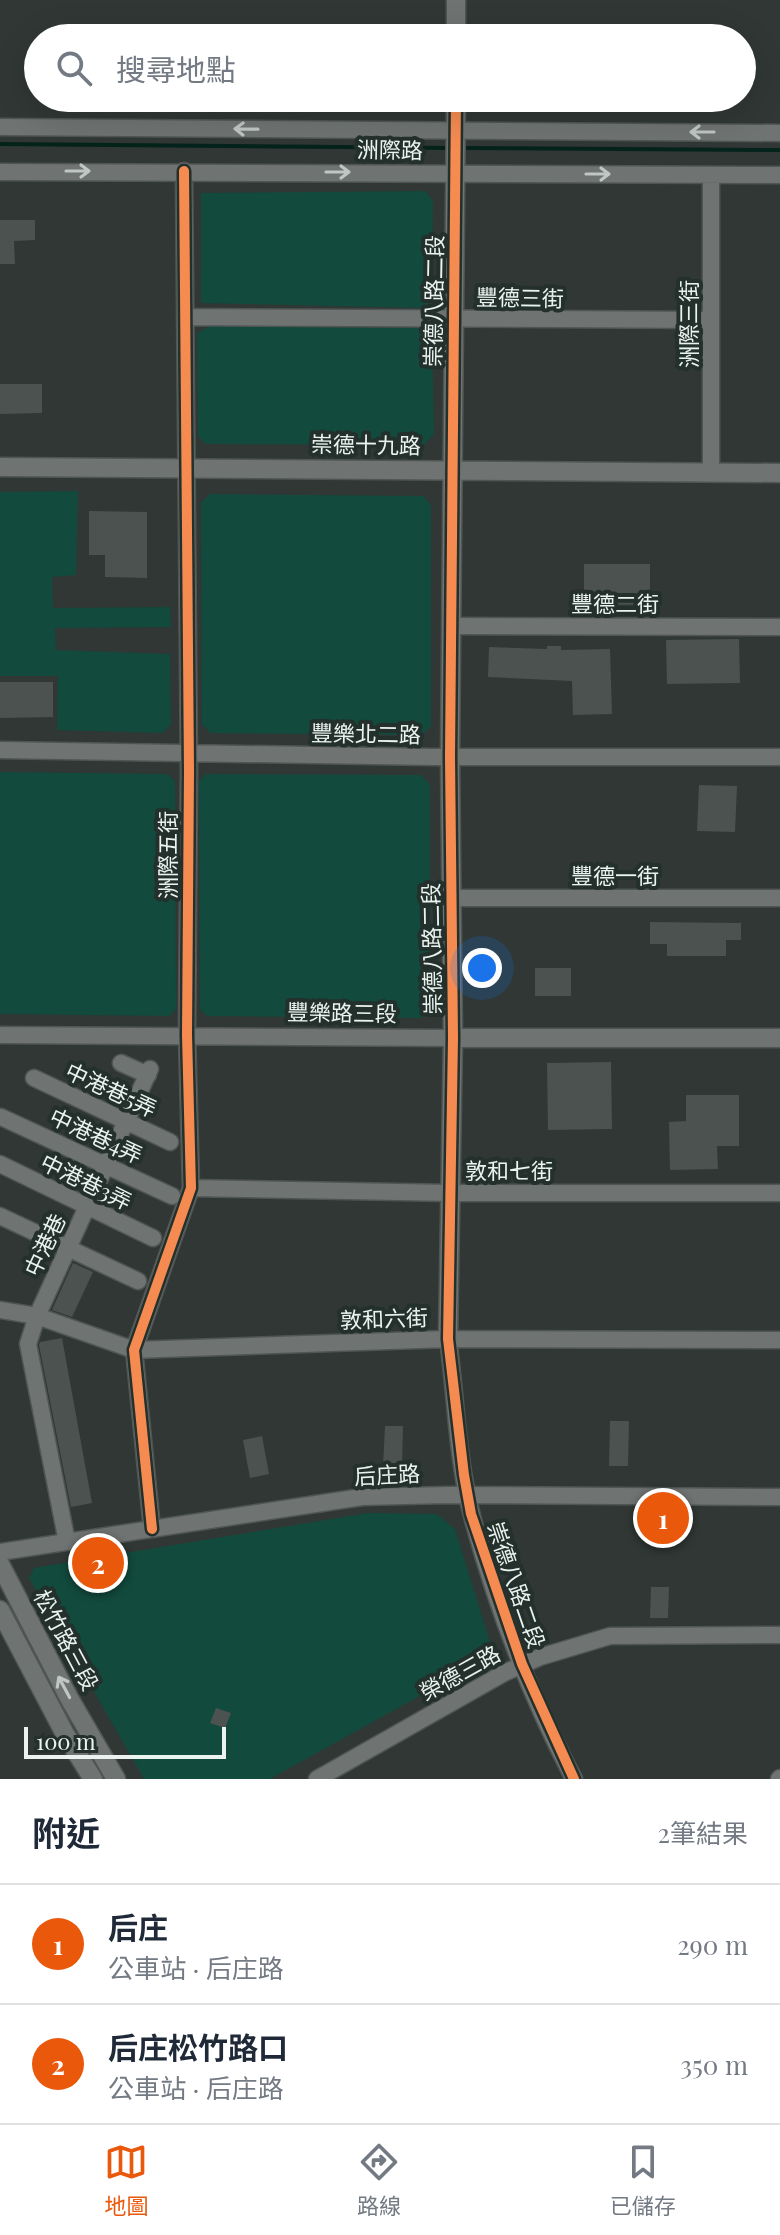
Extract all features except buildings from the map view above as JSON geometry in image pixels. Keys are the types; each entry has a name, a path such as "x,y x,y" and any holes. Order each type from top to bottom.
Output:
{"street":[{"path":"456,0 456,24"},
{"name":"崇德八路二段","path":"456,112 450,757 453,1038 448,1339 471,1514 522,1664 574,1779"},
{"name":"洲際路","path":"0,127 456,142 780,133"},
{"name":"洲際五街","path":"152,1529 134,1350 191,1188 187,1035 184,171"},
{"name":"洲際路","path":"0,172 780,175"},
{"name":"洲際三街","path":"711,175 711,473"},
{"name":"豐德三街","path":"185,317 710,320"},
{"name":"崇德十九路","path":"0,467 780,473"},
{"name":"豐德二街","path":"451,626 780,627"},
{"name":"豐樂北二路","path":"0,750 450,757 780,757"},
{"name":"豐德一街","path":"451,898 780,898"},
{"name":"豐樂路三段","path":"0,1035 780,1038"},
{"name":"中港巷","path":"67,1542 28,1344 37,1316 149,1072 121,1063"},
{"name":"中港巷5弄","path":"34,1078 170,1142"},
{"name":"中港巷4弄","path":"1,1117 172,1196"},
{"name":"中港巷3弄","path":"0,1164 153,1238"},
{"name":"敦和七街","path":"191,1188 451,1193 780,1193"},
{"path":"0,1216 138,1281"},
{"path":"0,1310 37,1316 134,1350"},
{"name":"敦和六街","path":"134,1350 448,1339 780,1340"},
{"name":"后庄路","path":"0,1552 362,1497 780,1497"},
{"name":"松竹路三段","path":"0,1564 69,1698 116,1779"},
{"name":"松竹路三段","path":"0,1610 65,1734 93,1779"},
{"name":"榮德三路","path":"317,1779 344,1772 522,1664 610,1636 780,1635"}],"green space":[{"path":"425,191 433,200 432,300 425,308 201,303 201,193"},
{"path":"209,326 426,328 432,335 434,434 424,445 205,444 198,436 197,334"},
{"path":"78,491 76,575 52,577 53,608 170,607 171,627 55,628 56,650 170,654 171,724 163,733 57,730 58,676 0,676 0,492"},
{"path":"210,494 423,496 431,505 431,726 422,735 210,733 202,724 201,503"},
{"path":"0,772 167,774 175,781 176,1009 169,1016 0,1014"},
{"path":"206,774 421,775 430,785 430,1010 421,1018 207,1016 200,1009 199,781"},
{"path":"368,1513 437,1514 455,1529 490,1642 483,1661 270,1779 144,1779 29,1578 34,1568"}],"waterway":[{"path":"0,144 450,148"},
{"path":"462,148 780,150"}],"cycle path":[{"path":"456,112 450,757 453,1038 448,1339 471,1514 522,1664 574,1779"},
{"path":"152,1529 134,1350 191,1188 187,1035 189,771 184,171"}],"place":[{"name":"后庄","path":"663,1518"},
{"name":"后庄松竹路口","path":"98,1563"}]}
